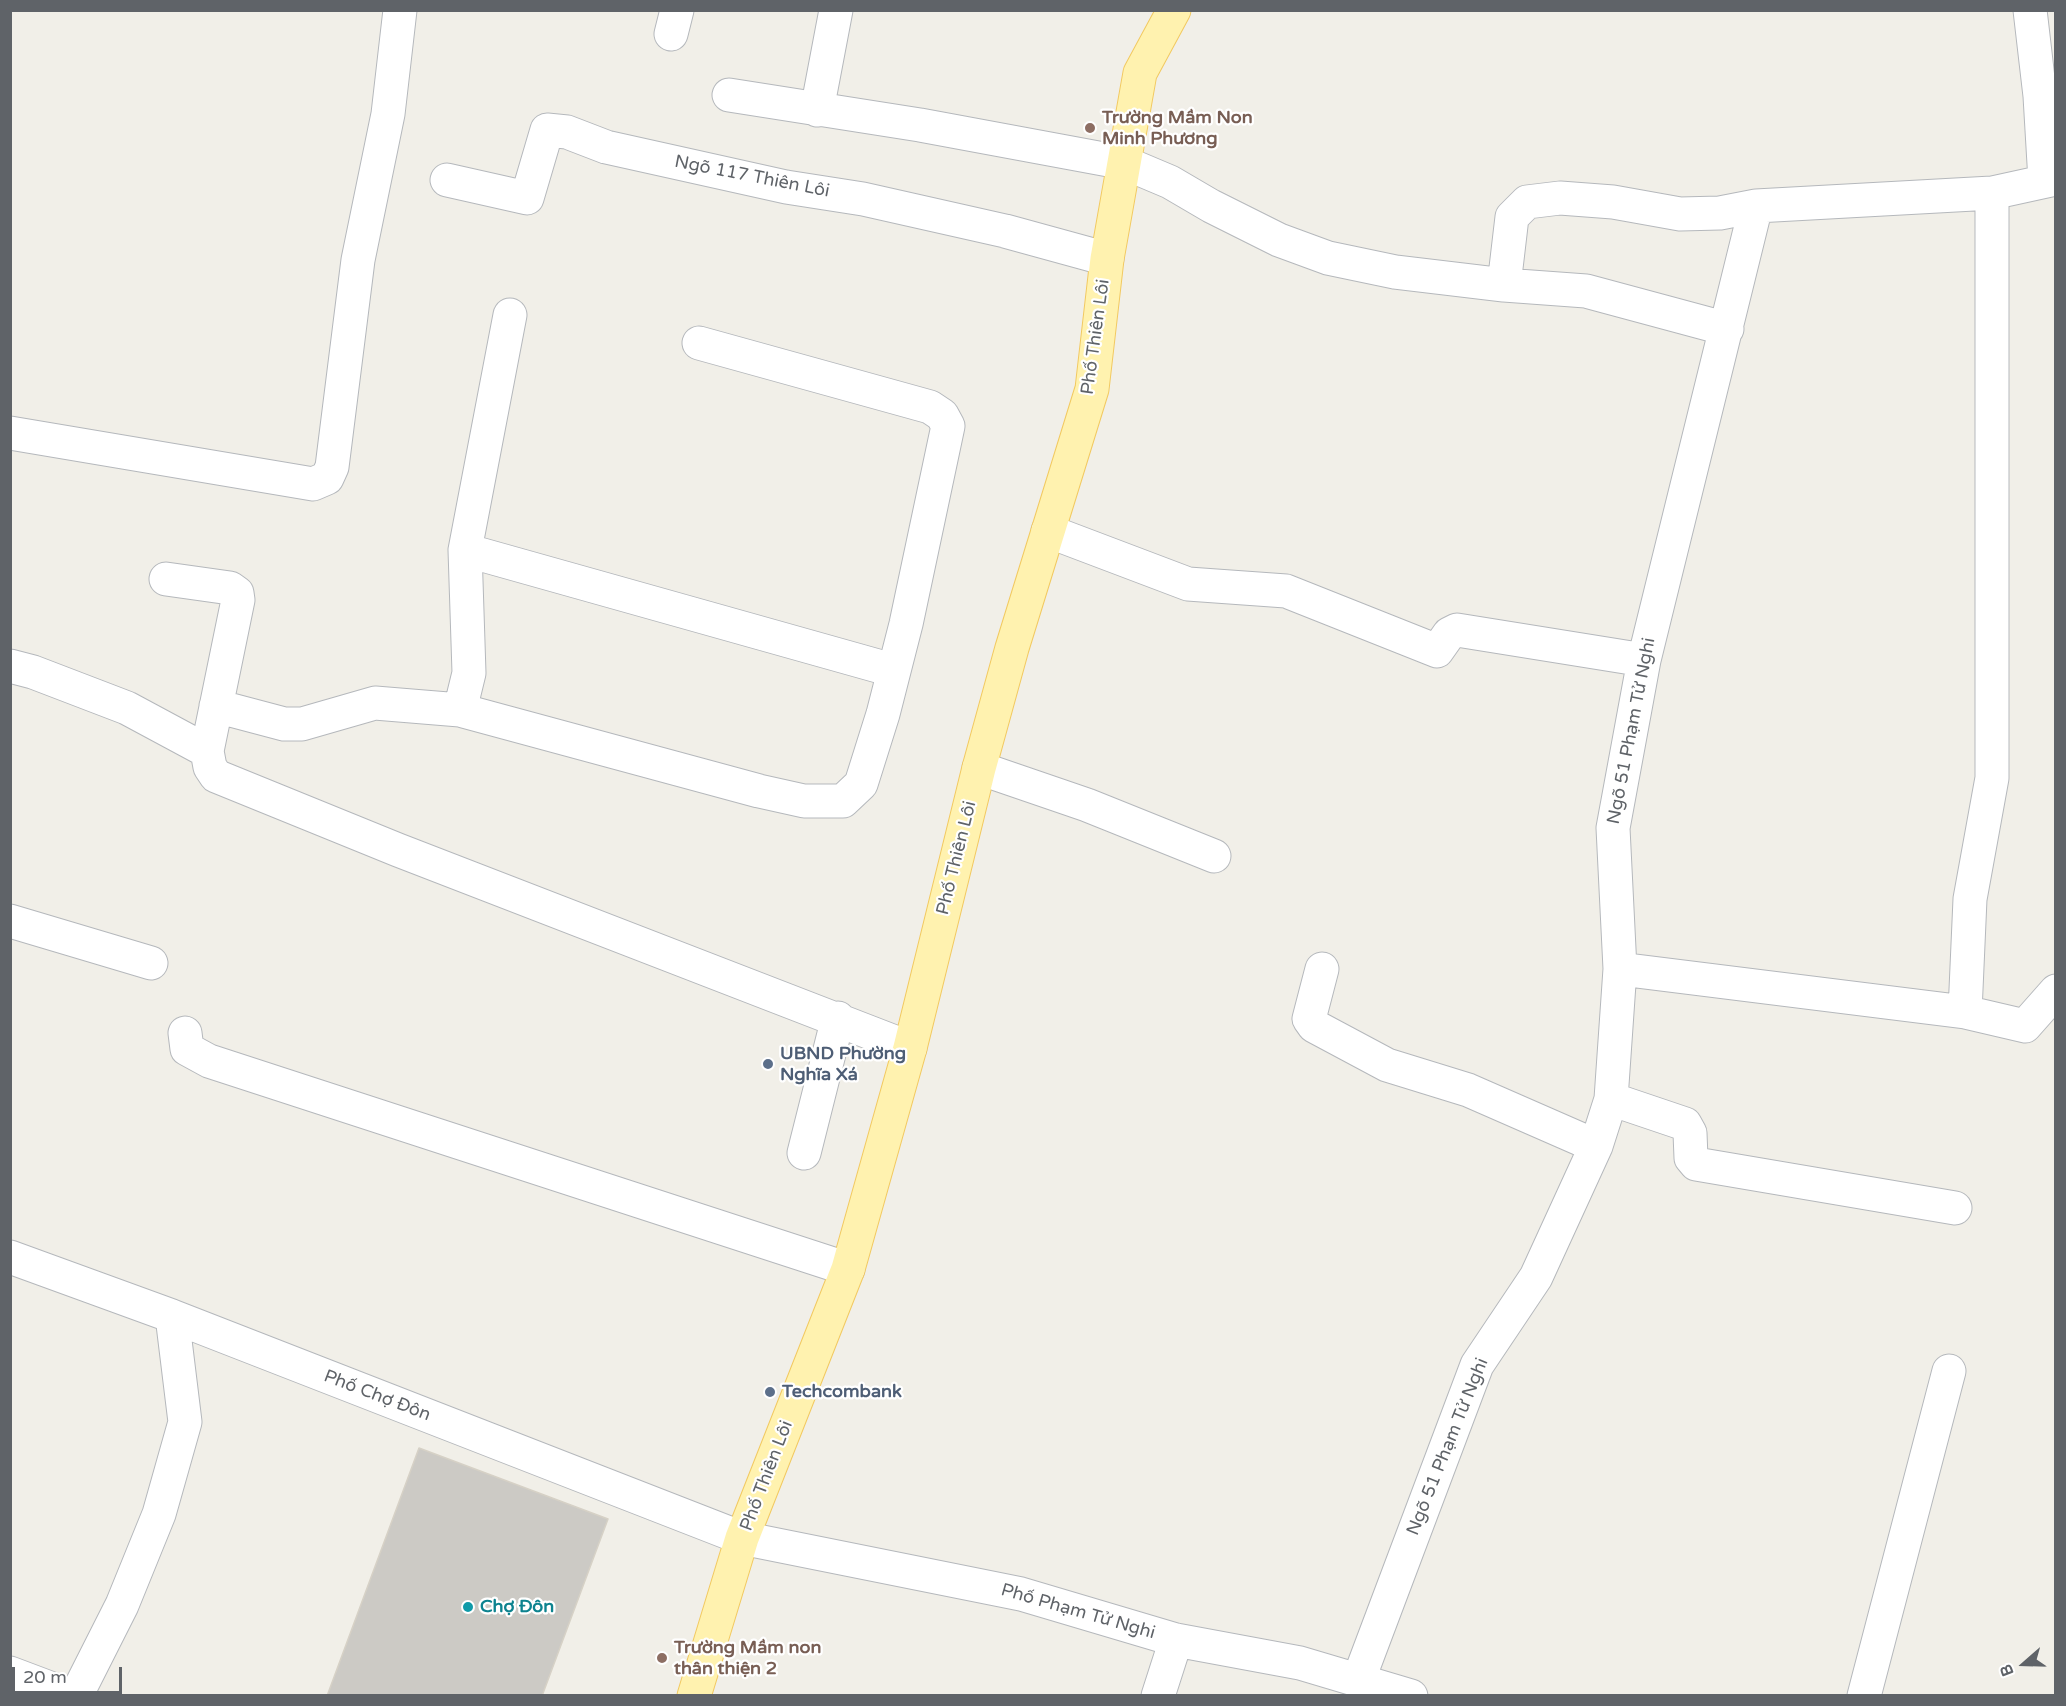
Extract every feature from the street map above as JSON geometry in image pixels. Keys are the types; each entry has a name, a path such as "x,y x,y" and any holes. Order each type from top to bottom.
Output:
{"main road":[{"name":"Phố Thiên Lôi","path":"694,1695 742,1538 848,1269 910,1048 979,768 1092,389 1107,259 1140,73 1174,10"}],"street":[{"path":"10,433 314,484 327,478 332,467 358,260 388,114 400,10"},
{"path":"817,110 836,10"},
{"path":"1504,285 1512,217 1527,202 1571,198 1613,202 1680,214 1720,213 1756,206 1992,193 2050,180 2030,10"},
{"path":"729,95 920,125 1125,164 1170,182 1211,206 1279,240 1328,258 1395,272 1504,285 1586,291 1727,329"},
{"name":"Ngõ 117 Thiên Lôi","path":"447,180 527,198 547,130 567,132 606,147 786,187 874,201 1005,231 1107,259"},
{"path":"1965,1012 1970,899 1992,778 1992,193"},
{"name":"Ngõ 51 Phạm Tử Nghi","path":"1358,1681 1477,1365 1536,1277 1596,1146 1611,1099 1620,969 1612,828 1644,660 1756,206"},
{"path":"460,710 469,674 465,550 510,315"},
{"path":"216,706 284,724 302,724 375,704 460,710 759,791 804,801 843,801 861,784 883,714 892,670 906,624 948,426 942,415 930,407 699,343"},
{"path":"1048,531 1188,584 1286,591 1437,651 1449,634 1457,630 1644,660"},
{"path":"465,550 892,670"},
{"path":"166,579 230,588 237,593 238,600 207,751 210,767 216,776 616,935 838,1018 910,1048"},
{"path":"10,666 33,672 127,708 207,751"},
{"path":"979,768 1087,805 1214,856"},
{"path":"10,921 151,963"},
{"path":"1322,969 1309,1019 1314,1026 1388,1065 1468,1090 1596,1146"},
{"path":"1620,969 1965,1012 2025,1026 2055,991"},
{"path":"804,1154 838,1018"},
{"path":"185,1033 187,1049 209,1061 848,1269"},
{"path":"1611,1099 1685,1124 1690,1133 1691,1158 1696,1164 1955,1208"},
{"name":"Phố Chợ Đôn","path":"10,1257 172,1316 742,1538"},
{"path":"10,1673 74,1695 122,1605 159,1514 185,1422 172,1316"},
{"path":"1864,1695 1949,1371"},
{"name":"Phố Phạm Tử Nghi","path":"742,1538 1021,1594 1176,1640 1300,1663 1411,1695"},
{"path":"1158,1695 1176,1640"}],"building":[{"name":"Chợ Đôn","path":"419,1448 608,1519 542,1696 327,1696"}],"place":[{"name":"Trường Mầm Non Minh Phương","path":"1090,128"},
{"name":"UBND Phường Nghĩa Xá","path":"768,1064"},
{"name":"Techcombank","path":"770,1392"},
{"name":"Chợ Đôn","path":"468,1607"},
{"name":"Trường Mầm non thân thiện 2","path":"662,1658"}]}
